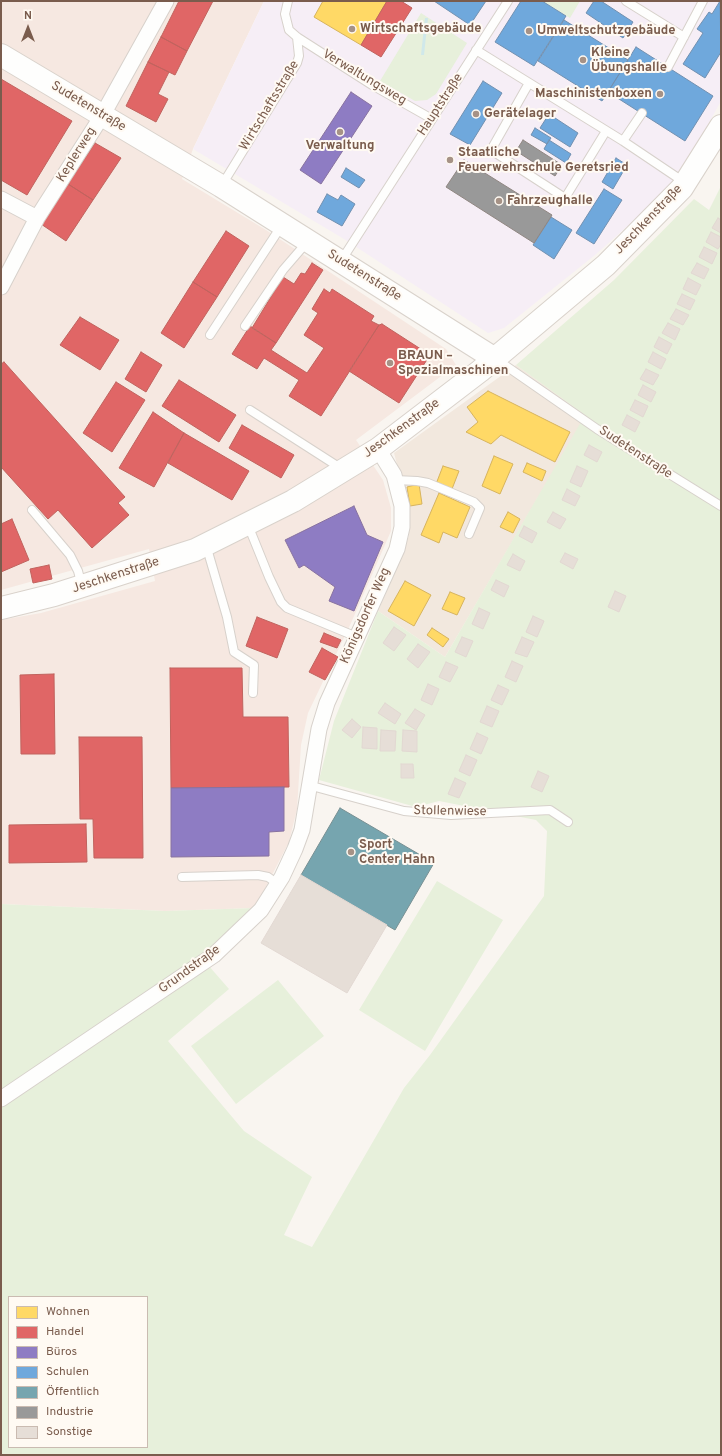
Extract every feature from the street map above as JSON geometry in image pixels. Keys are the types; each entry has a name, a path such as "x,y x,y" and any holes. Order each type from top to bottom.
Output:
{"street":[{"name":"Keplerweg","path":"1,287 37,218 102,116 166,1"},
{"name":"Sudetenstraße","path":"1,55 221,186 495,359"},
{"name":"Jeschkenstraße","path":"1,608 54,596 195,550 293,501 378,449 495,359 606,265 682,188 721,126"},
{"path":"1,199 37,218"},
{"name":"Königsdorfer Weg","path":"308,785 319,729 327,704 396,549 402,527 402,506 394,475 378,449"},
{"name":"Grundstraße","path":"1,1099 214,955 262,910 278,884 295,849 302,830 308,785"}],"lane":[{"name":"Wirtschaftsstraße","path":"221,186 297,63 299,56 297,37 288,30 285,14 288,1"},
{"name":"Hauptstraße","path":"340,261 508,1"},
{"path":"626,1 684,38"},
{"path":"668,67 703,1"},
{"name":"Verwaltungsweg","path":"297,37 372,85 432,119"},
{"path":"476,50 606,131 685,183"},
{"path":"529,83 491,150 565,198 606,131"},
{"path":"623,142 642,113"},
{"path":"210,335 282,225"},
{"path":"245,326 283,270 308,241"},
{"name":"Sudetenstraße","path":"495,359 580,418 721,506"},
{"path":"250,410 343,470"},
{"path":"395,480 417,480 428,483 474,502 480,508 469,534"},
{"path":"32,510 70,555 78,571 82,587"},
{"path":"248,524 269,577 281,602 287,608 295,612 357,637"},
{"path":"206,545 227,617 234,652 254,665 253,693"},
{"name":"Stollenwiese","path":"308,785 404,811 451,815 550,810 568,822"},
{"path":"182,877 258,875 268,877 278,884"}],"shaded area":[{"path":"1,1 264,1 193,149 182,179 266,230 446,349 456,365 356,440 383,480 391,508 391,531 351,623 308,713 301,745 297,809 289,842 255,908 165,911 1,904 1,620 41,613 155,581 149,549 1,590"},
{"name":"Staatliche Feuerwehrschule Geretsried","path":"264,1 721,1 721,101 675,184 595,255 504,328 488,333 344,239 193,149"},
{"path":"516,365 586,415 445,657 378,611 404,552 409,535 409,510 394,453"}],"green space":[{"path":"542,1 580,1 570,18"},
{"path":"421,13 467,43 436,94 427,100 415,101 380,81"},
{"path":"721,186 721,1455 1,1455 1,904 165,911 255,908 201,957 229,989 168,1041 244,1131 312,1177 284,1235 312,1247 404,1088 430,1055 544,896 547,831 536,820 439,801 416,807 319,780 334,721 378,611 445,657 585,415 516,365 614,280 694,199 709,210"},
{"path":"437,881 503,920 425,1051 359,1010"},
{"path":"278,980 324,1036 236,1104 191,1046"}],"water":[{"path":"425,18 428,18 424,55 421,55"}],"building: Wohnen":[{"name":"Wirtschaftsgebäude","path":"323,1 387,1 361,45 314,17"},
{"path":"488,391 570,432 555,462 501,435 491,444 466,432 478,422 467,407"},
{"path":"494,456 513,464 500,494 482,486"},
{"path":"527,463 546,471 542,481 523,472"},
{"path":"443,466 459,471 452,489 436,484"},
{"path":"419,484 422,504 410,506 407,487"},
{"path":"439,493 470,507 457,538 443,532 439,543 421,535"},
{"path":"508,512 520,519 513,533 500,527"},
{"path":"405,581 431,595 414,626 388,611"},
{"path":"450,592 465,598 457,615 442,609"},
{"path":"432,628 449,639 443,647 427,635"}],"building: Handel":[{"path":"179,1 213,1 187,51 161,37"},
{"path":"387,1 401,1 412,8 381,57 361,45"},
{"path":"161,37 187,51 175,75 148,62"},
{"path":"148,62 169,72 158,94 168,99 156,122 126,106"},
{"path":"1,79 72,121 27,195 1,180"},
{"path":"95,143 121,158 93,200 68,184"},
{"path":"68,184 93,200 66,241 41,224"},
{"path":"226,231 249,246 217,297 193,282"},
{"path":"312,263 323,270 276,343 252,328 283,277 294,284 301,273 305,274"},
{"path":"193,282 217,297 184,348 161,333"},
{"path":"324,289 330,293 332,289 374,316 371,321 379,325 321,416 289,396 299,380 264,358 257,369 232,354 250,326 276,343 271,350 307,373 324,348 304,335 318,313 312,309"},
{"path":"80,317 119,340 100,370 60,345"},
{"name":"BRAUN – Spezialmaschinen","path":"382,324 430,355 399,403 349,371 379,325"},
{"path":"141,352 162,365 146,392 125,379"},
{"path":"4,362 125,497 118,503 129,515 92,548 58,510 48,519 1,467 1,364"},
{"path":"179,380 236,415 219,442 162,406"},
{"path":"116,382 145,400 112,452 83,433"},
{"path":"153,412 184,433 154,487 119,468"},
{"path":"242,425 294,455 281,478 229,448"},
{"path":"184,433 249,471 232,500 168,463"},
{"path":"12,519 29,560 1,572 1,524"},
{"path":"49,565 52,579 33,583 30,569"},
{"path":"257,617 288,629 277,658 246,646"},
{"path":"324,633 341,640 337,648 320,642"},
{"path":"322,648 338,657 325,680 309,672"},
{"path":"170,668 242,668 243,717 288,717 289,787 171,788"},
{"path":"54,674 55,754 21,754 20,675"},
{"path":"79,737 142,737 143,858 94,858 93,819 80,819"},
{"path":"86,824 87,862 9,863 9,825"}],"building: Büros":[{"name":"Verwaltung","path":"351,92 372,106 321,184 300,170"},
{"path":"354,506 367,535 383,542 354,611 329,601 335,587 304,565 299,568 285,540"},
{"path":"284,787 284,831 269,832 269,856 171,857 171,788"}],"building: Schulen":[{"path":"434,1 486,1 470,25"},
{"name":"Umweltschutzgebäude","path":"521,1 542,1 566,16 534,66 495,42"},
{"path":"594,1 601,1 633,22 623,38 586,13"},
{"path":"720,1 721,52 705,78 683,64 703,33 697,29 709,12 712,14"},
{"name":"Kleine Übungshalle","path":"564,20 628,60 602,101 538,61"},
{"name":"Maschinistenboxen","path":"636,47 713,96 685,141 608,92"},
{"name":"Gerätelager","path":"483,81 502,93 470,145 450,134"},
{"path":"549,114 578,133 570,147 540,128"},
{"path":"535,128 551,138 547,144 531,135"},
{"path":"549,140 571,154 566,163 544,149"},
{"path":"616,158 627,165 613,189 602,182"},
{"path":"346,168 365,180 359,188 341,177"},
{"path":"604,189 622,200 594,244 576,233"},
{"path":"327,194 338,200 341,195 355,204 342,226 317,212"},
{"path":"551,217 572,230 554,259 533,245"}],"building: Öffentlich":[{"path":"340,808 434,863 395,930 301,875"}],"building: Industrie":[{"path":"523,140 562,165 555,176 516,151"},
{"name":"Fahrzeughalle","path":"464,160 552,215 534,243 446,187"}],"building: Sonstige":[{"path":"718,218 721,220 721,233 712,228"},
{"path":"711,232 721,237 721,244 718,249 706,242"},
{"path":"704,247 717,253 712,264 699,257"},
{"path":"697,263 709,269 704,279 691,273"},
{"path":"688,278 701,285 696,295 683,289"},
{"path":"682,294 695,300 690,310 677,304"},
{"path":"676,309 689,315 683,325 670,319"},
{"path":"668,323 680,329 675,340 662,333"},
{"path":"659,337 672,344 667,354 654,347"},
{"path":"653,352 666,359 661,369 648,362"},
{"path":"646,369 659,375 653,385 640,379"},
{"path":"643,385 656,392 651,402 638,395"},
{"path":"635,400 648,406 643,417 630,410"},
{"path":"627,415 640,422 635,432 622,425"},
{"path":"589,445 602,452 597,462 584,455"},
{"path":"577,466 588,471 581,487 570,482"},
{"path":"567,489 580,496 575,506 562,500"},
{"path":"553,512 566,519 560,529 547,522"},
{"path":"524,526 537,533 532,543 519,536"},
{"path":"565,553 578,559 573,569 560,562"},
{"path":"513,554 525,561 520,571 507,565"},
{"path":"496,580 509,586 504,597 491,590"},
{"path":"615,591 626,596 619,612 608,607"},
{"path":"479,608 490,613 483,629 472,624"},
{"path":"533,616 544,621 537,637 526,632"},
{"path":"394,627 406,635 394,651 383,643"},
{"path":"462,637 473,641 466,657 455,652"},
{"path":"522,637 534,642 527,657 515,653"},
{"path":"418,644 430,652 418,668 407,659"},
{"path":"512,661 523,666 516,682 505,677"},
{"path":"446,662 458,667 450,682 439,677"},
{"path":"428,684 439,689 432,705 421,700"},
{"path":"498,685 509,690 502,705 491,700"},
{"path":"385,703 401,714 395,724 378,713"},
{"path":"487,706 499,711 492,727 480,722"},
{"path":"415,709 425,715 416,730 405,723"},
{"path":"352,719 361,727 352,738 342,730"},
{"path":"363,727 377,728 377,749 362,748"},
{"path":"381,730 396,731 395,751 380,751"},
{"path":"403,730 417,731 417,752 402,751"},
{"path":"477,733 488,738 481,754 470,749"},
{"path":"466,755 477,760 470,776 459,771"},
{"path":"401,764 413,764 414,778 401,778"},
{"path":"538,771 549,776 542,792 531,787"},
{"path":"455,778 466,783 459,798 448,794"},
{"path":"301,875 387,925 347,993 261,943"}],"place":[{"name":"Wirtschaftsgebäude","path":"352,29"},
{"name":"Umweltschutzgebäude","path":"529,31"},
{"name":"Kleine Übungshalle","path":"583,60"},
{"name":"Maschinistenboxen","path":"660,94"},
{"name":"Gerätelager","path":"476,114"},
{"name":"Verwaltung","path":"340,132"},
{"name":"Staatliche Feuerwehrschule Geretsried","path":"450,160"},
{"name":"Fahrzeughalle","path":"499,201"},
{"name":"BRAUN – Spezialmaschinen","path":"390,363"},
{"name":"Sport Center Hahn","path":"351,852"}]}
